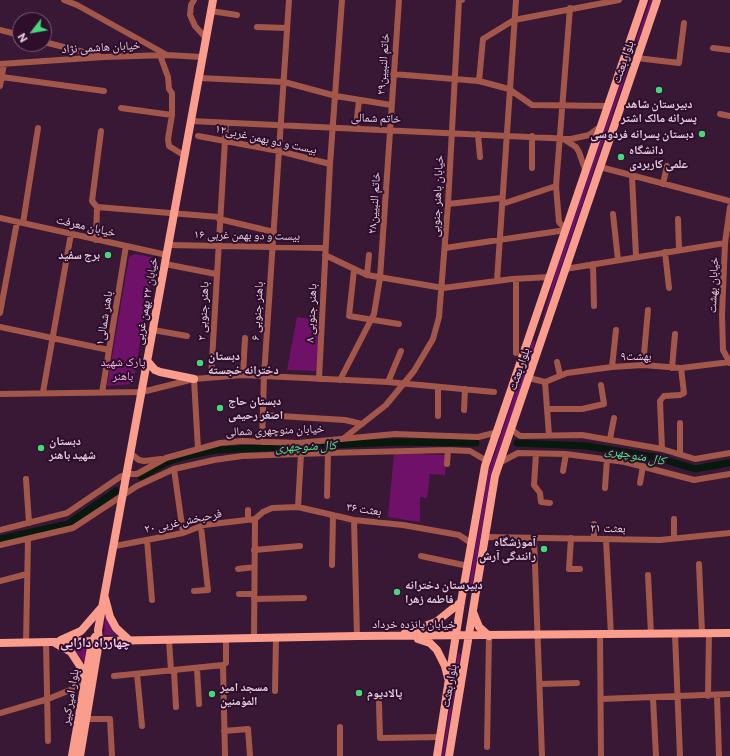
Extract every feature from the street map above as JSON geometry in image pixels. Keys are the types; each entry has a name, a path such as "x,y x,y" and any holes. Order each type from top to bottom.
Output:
{"main road":[{"name":"خیابان ۲۲ بهمن غربی","path":"95,642 115,546 213,0"},
{"name":"بلوار بعثت","path":"437,756 462,592 468,566 486,461 498,432 644,0"},
{"name":"بلوار بعثت","path":"449,756 495,476 657,0"},
{"path":"625,54 637,58"},
{"path":"532,331 544,335"},
{"path":"148,362 155,370 160,372 194,379"},
{"path":"462,592 475,594"},
{"path":"105,595 113,623 122,635 130,641"},
{"path":"399,636 436,622 461,602"},
{"path":"50,642 81,631 103,606"},
{"path":"472,612 479,627 489,636"},
{"name":"خیابان پانزده خرداد","path":"0,642 95,642 357,636 730,633"},
{"path":"399,636 422,639 430,643 436,650 445,666 449,684"},
{"path":"50,642 71,652 78,660 82,669 85,684"},
{"name":"بلوار امیرکبیر","path":"72,756 85,684 95,642"},
{"name":"بلوار امیرکبیر","path":"80,756 87,719 95,642"}],"street":[{"path":"64,0 79,3 167,55"},
{"path":"194,0 191,5 190,15 194,26 206,38"},
{"name":"باهنر جنوبی ۶","path":"262,442 264,376 289,0"},
{"name":"باهنر جنوبی ۸","path":"319,379 330,164 334,127 342,0"},
{"name":"خاتم النبیین۲۹","path":"390,130 399,0"},
{"path":"452,0 460,0"},
{"name":"خیابان باهنر جنوبی","path":"344,438 386,405 423,359 433,339 439,318 443,288 454,79 460,0"},
{"path":"496,281 516,0"},
{"path":"479,81 483,39 514,20 570,8 619,0"},
{"path":"566,230 559,222 556,186 570,8"},
{"path":"211,11 237,15"},
{"path":"637,58 679,63 684,22"},
{"path":"257,27 287,28"},
{"path":"0,30 12,33"},
{"path":"52,44 104,57"},
{"path":"713,48 730,50"},
{"path":"160,55 168,77 169,89 172,93 172,115 168,139 169,146 185,156"},
{"name":"خیابان هاشمی نژاد","path":"2,64 160,55 202,57"},
{"path":"0,86 2,64"},
{"path":"393,74 479,81 509,89 532,105 607,106"},
{"path":"2,77 104,91"},
{"path":"199,78 284,82 336,96 391,105"},
{"path":"356,128 359,100"},
{"path":"121,108 172,115"},
{"path":"720,114 730,116"},
{"name":"خاتم شمالی","path":"191,121 560,137 571,139 584,137 600,127"},
{"name":"باهنر جنوبی ۲","path":"211,377 219,218 226,123"},
{"path":"0,313 7,274 20,223 38,128"},
{"name":"خاتم النبیین۲۸","path":"340,380 374,314 380,278 390,130"},
{"path":"101,131 92,201 98,207 219,218 274,232"},
{"path":"478,134 480,157"},
{"name":"بیست و دو بهمن غربی۱۲","path":"198,136 279,151 330,164"},
{"path":"532,136 532,168"},
{"path":"560,137 576,147 586,172"},
{"path":"663,184 666,166"},
{"path":"600,167 632,177 730,201"},
{"path":"632,177 636,256"},
{"path":"448,204 502,201 556,186"},
{"path":"96,240 98,207"},
{"name":"خیابان بهشت","path":"730,207 725,243 722,315 723,350 730,363"},
{"path":"613,214 618,260"},
{"name":"خیابان معرفت","path":"0,218 167,255"},
{"path":"678,219 679,250"},
{"path":"445,248 566,230"},
{"path":"43,392 72,234"},
{"path":"565,268 725,243"},
{"name":"بیست و دو بهمن غربی ۱۶","path":"168,245 273,246 325,251"},
{"name":"باهنر شمالی۱","path":"102,393 126,246"},
{"path":"325,251 354,270 367,275 443,288 550,276"},
{"path":"665,252 669,288"},
{"path":"367,275 369,255"},
{"path":"165,264 216,274"},
{"path":"593,264 594,306"},
{"path":"354,270 349,316 370,321 399,324"},
{"path":"516,279 516,353"},
{"path":"643,365 648,310"},
{"path":"0,327 109,350"},
{"path":"153,330 187,336"},
{"path":"612,367 616,330"},
{"path":"672,368 675,334"},
{"path":"243,376 245,338"},
{"path":"388,382 401,351"},
{"path":"557,362 560,375"},
{"name":"بهشت۹","path":"545,382 560,375 612,367 643,365 682,368 730,363"},
{"path":"662,449 660,401 664,396 680,395 684,392 682,368"},
{"path":"0,394 43,392 142,392 194,379 243,376 388,382 438,388 494,392"},
{"path":"529,378 545,382 549,435"},
{"path":"194,379 198,449"},
{"path":"548,409 582,409 604,404 601,385"},
{"path":"438,388 438,416"},
{"path":"464,410 465,389"},
{"path":"263,415 345,420 362,424"},
{"path":"610,439 614,418"},
{"path":"680,423 680,454"},
{"path":"511,429 520,436 582,435 610,439 662,449 696,459 730,454"},
{"name":"خیابان منوچهری شمالی","path":"0,530 67,513 127,474 137,474 166,458 220,443 298,443 395,434 478,437 498,432"},
{"path":"447,464 448,450"},
{"name":"خیابان منوچهری شمالی","path":"0,545 73,528 124,494 174,469 230,458 328,453 448,450 470,451 486,461"},
{"path":"327,496 328,453"},
{"path":"500,463 518,453 566,454 607,459 643,466 694,480 730,474"},
{"path":"131,454 139,460 144,461 166,458"},
{"path":"298,508 301,454"},
{"path":"536,454 534,484 540,493 541,502 550,503"},
{"path":"563,471 566,454"},
{"path":"605,488 607,459"},
{"path":"640,483 643,466"},
{"path":"174,469 183,533"},
{"path":"26,479 29,523"},
{"name":"بعثت ۳۶","path":"256,518 263,512 272,508 298,508 354,520 403,525 459,535 471,542"},
{"path":"248,510 248,520"},
{"path":"332,565 333,515"},
{"path":"254,638 254,550 256,518"},
{"name":"فرحبخش غربی ۲۰","path":"115,546 183,533 200,527 210,521 248,520 256,518"},
{"path":"674,519 674,538"},
{"path":"354,520 357,636"},
{"path":"594,524 594,539"},
{"path":"194,591 208,590 200,527"},
{"path":"459,535 473,531"},
{"name":"بعثت ۲۱","path":"485,537 594,539 674,538 730,533"},
{"path":"534,538 542,756"},
{"path":"570,538 570,569 580,569"},
{"path":"26,642 28,539"},
{"path":"606,539 611,635"},
{"path":"147,540 152,600"},
{"path":"254,550 300,546"},
{"path":"421,556 468,566"},
{"path":"700,564 706,633 708,696"},
{"path":"238,569 254,567"},
{"path":"0,581 27,574"},
{"path":"648,575 650,634"},
{"path":"239,594 304,598"},
{"path":"675,634 680,756"},
{"path":"600,635 601,756"},
{"path":"487,747 489,636"},
{"path":"275,691 276,638"},
{"path":"225,756 223,665 226,664 226,639"},
{"path":"169,640 176,707"},
{"path":"48,741 50,642"},
{"path":"114,676 197,669 223,665"},
{"path":"197,669 198,704"},
{"path":"137,674 142,726"},
{"path":"540,684 577,683"},
{"path":"0,713 48,699 85,684"},
{"path":"601,699 717,696 730,694"},
{"path":"717,696 719,756"},
{"path":"653,698 656,756"},
{"path":"380,703 380,738 440,737"},
{"path":"87,719 110,719 112,756"},
{"path":"340,727 340,756"},
{"path":"224,731 248,729 250,756"}],"green space":[{"path":"650,0 653,0 638,41 636,40"},
{"path":"629,58 631,60 541,326 555,274"},
{"name":"پارک شهید باهنر","path":"135,254 151,257 154,262 133,384 107,386 129,257"},
{"path":"297,317 320,320 317,371 287,370"},
{"path":"533,340 535,341 531,361 491,474 471,592 468,592 488,473"},
{"path":"394,453 446,455 445,475 430,474 427,498 420,497 420,522 388,517"},
{"path":"105,615 113,632 118,635 104,635"},
{"path":"86,646 85,663 77,653 69,647"},
{"path":"458,653 461,654 444,756 442,756"}],"waterway":[{"name":"کال منوچهری","path":"141,477 165,463 182,457 215,450 398,442 476,443"},
{"name":"کال منوچهری","path":"517,443 587,446 655,457 695,469 728,463"},
{"name":"کال منوچهری","path":"0,539 68,524 116,491"}],"place":[{"name":"دبیرستان شاهد پسرانه مالک اشتر","path":"659,90"},
{"name":"دبستان پسرانه فردوسی","path":"702,134"},
{"name":"دانشگاه علمی کاربردی","path":"621,157"},
{"name":"برج سفید","path":"108,255"},
{"name":"دبستان دخترانه خجسته","path":"200,363"},
{"name":"دبستان حاج اصغر رحیمی","path":"220,408"},
{"name":"دبستان شهید باهنر","path":"41,448"},
{"name":"آموزشگاه رانندگی آرش","path":"544,549"},
{"name":"دبیرستان دخترانه فاطمه زهرا","path":"397,592"},
{"name":"پالادیوم","path":"359,693"},
{"name":"مسجد امیر المؤمنین","path":"212,694"}],"district":[{"name":"چهارراه دارایی","path":"95,643"}]}
